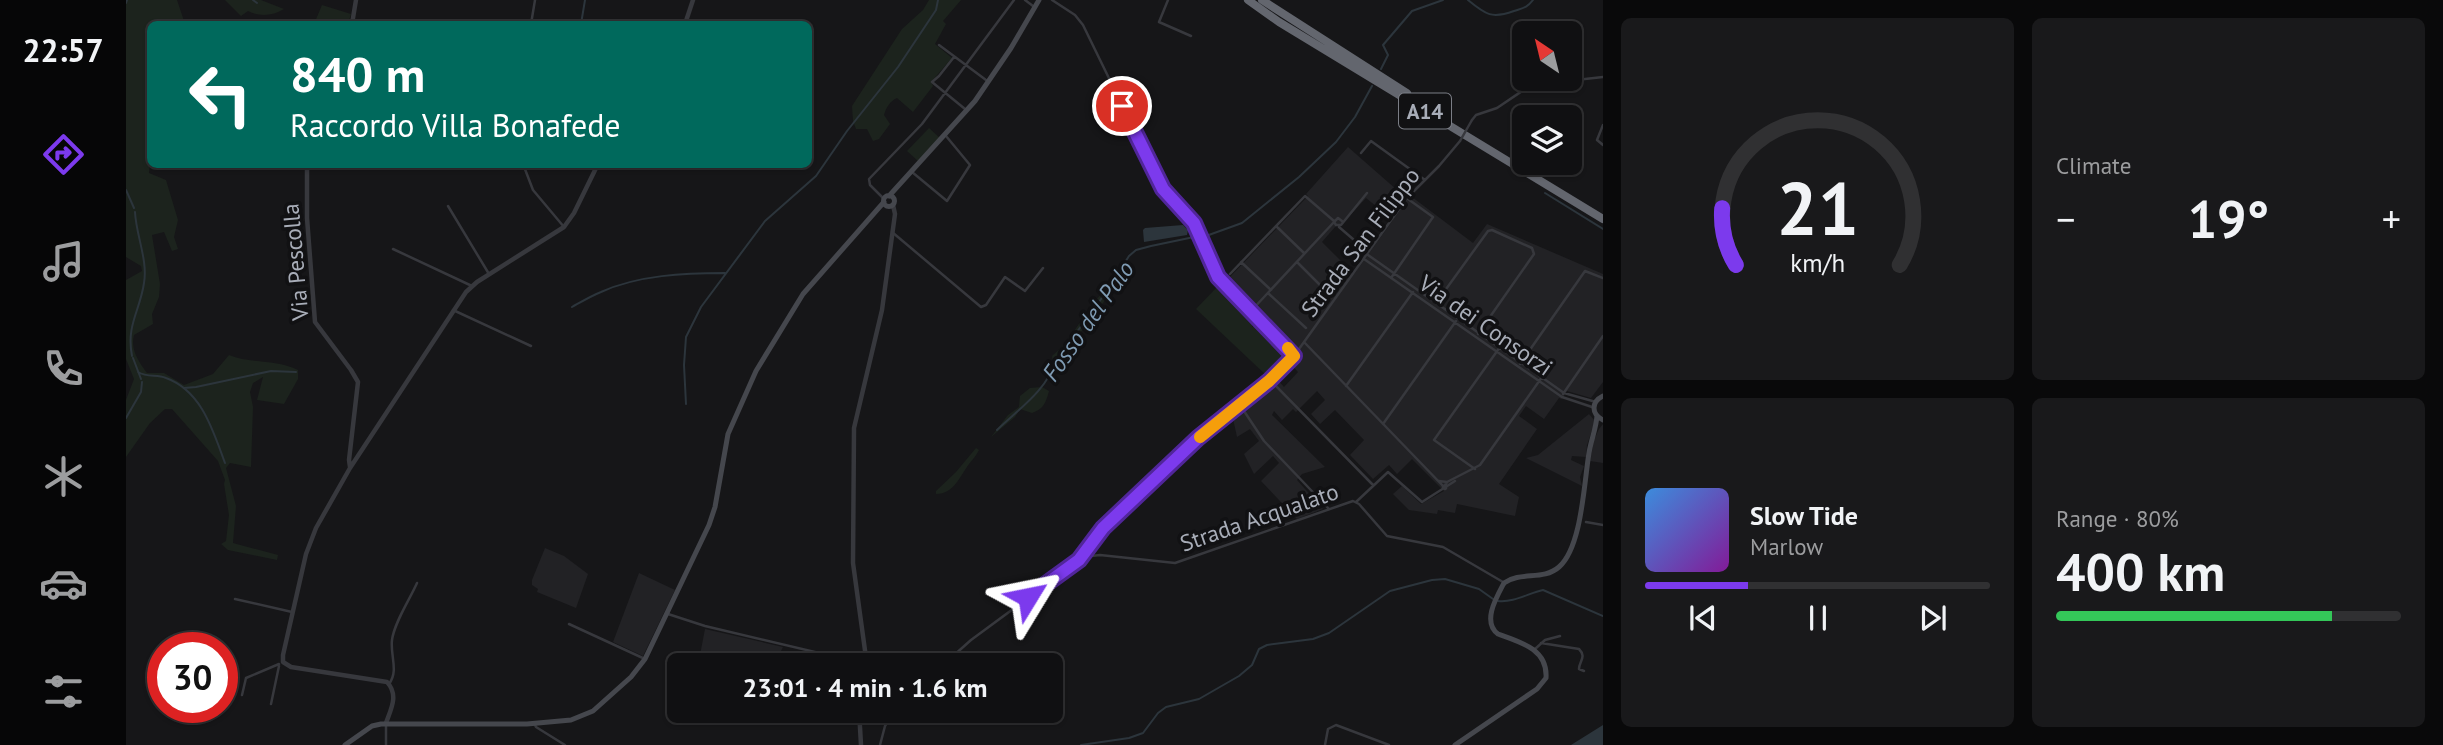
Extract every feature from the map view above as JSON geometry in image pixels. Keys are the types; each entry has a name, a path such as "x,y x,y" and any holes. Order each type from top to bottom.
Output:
{"highway":[{"name":"A14","path":"1248,0 1279,22 1603,219"},
{"name":"A14","path":"1262,0 1444,117 1603,214"}],"main road":[{"path":"345,745 372,726 386,723 534,723 572,720 593,711 631,677 645,659 668,614 711,519 728,434 756,371 803,294 967,111 1039,0"},
{"path":"1455,745 1542,684 1546,671 1535,649 1493,631 1490,620 1504,583 1517,577 1545,575 1559,567 1570,553 1581,523 1579,513 1596,428 1595,405 1603,396"},
{"path":"1596,428 1603,420 1597,416"}],"street":[{"path":"352,21 356,0"},
{"path":"532,21 535,0"},
{"path":"686,21 693,0"},
{"path":"866,653 853,564 853,446 858,408 882,310 895,214 887,201 870,185 869,179 922,124 1014,0"},
{"path":"1025,0 1035,7"},
{"path":"1052,0 1074,15 1083,25 1163,189 1194,223 1222,282 1294,356"},
{"path":"1167,0 1159,22 1191,36"},
{"path":"939,45 988,82"},
{"path":"954,57 932,82 967,111"},
{"name":"Strada San Filippo","path":"956,653 1082,557 1103,528 1198,438 1270,380 1294,356 1407,198 1460,141 1476,115 1497,108 1531,85 1603,77"},
{"path":"1603,125 1597,141 1603,145"},
{"path":"912,172 947,201 970,165 946,136"},
{"path":"1361,153 1371,141 1425,180"},
{"name":"Via Pescolla","path":"307,168 307,218 315,322 358,383 350,468"},
{"path":"525,168 533,190 564,228"},
{"path":"271,704 310,541 350,468 453,310 472,286 564,228 596,168"},
{"path":"1251,311 1367,193"},
{"path":"1230,274 1305,196 1338,222"},
{"path":"1391,278 1433,217 1407,198"},
{"path":"448,206 489,274"},
{"name":"Via dei Consorzi","path":"1338,222 1368,253 1500,347 1519,364"},
{"path":"1276,226 1305,254"},
{"path":"1434,307 1488,231 1492,230 1532,248 1534,254 1476,337"},
{"path":"892,232 981,307 986,305 1005,277 1025,291 1043,268"},
{"path":"393,249 472,286"},
{"name":"Via dei Consorzi","path":"1364,259 1563,395 1595,405"},
{"path":"1241,262 1306,328"},
{"path":"1297,262 1328,293"},
{"path":"1519,364 1585,271 1603,278"},
{"path":"1346,386 1416,288"},
{"path":"453,310 531,346"},
{"path":"1383,424 1458,318"},
{"path":"1563,395 1603,336"},
{"path":"1304,342 1445,486"},
{"path":"1475,469 1434,440 1500,347"},
{"path":"1356,502 1384,474 1390,472 1422,502 1475,469 1541,379"},
{"path":"1270,380 1373,485"},
{"path":"1240,404 1265,441 1329,509"},
{"name":"Strada Acqualato","path":"1082,557 1100,555 1171,564 1349,502 1356,502 1387,536 1443,547 1504,583"},
{"path":"1581,523 1603,524"},
{"path":"386,745 386,723 394,700 390,684 394,669 392,637 417,583"},
{"path":"235,599 292,612"},
{"path":"668,614 822,653"},
{"path":"569,624 645,659"},
{"path":"1535,649 1545,640 1560,636"},
{"path":"1541,643 1579,649 1583,652 1579,669 1584,671"},
{"path":"242,695 246,678 281,663 390,684"},
{"path":"534,723 536,727 565,745"},
{"path":"860,723 861,745"},
{"path":"880,745 887,723"},
{"path":"1325,745 1328,729 1336,725 1389,745"},
{"path":"1374,745 1376,740"}],"shaded area":[{"path":"126,0 177,0 184,21 147,21 147,168 149,168 149,173 166,180 178,220 174,237 178,249 172,251 164,232 152,235 160,284 159,297 152,314 153,324 134,335 134,351 147,373 164,373 184,385 213,374 229,355 281,364 298,370 298,379 284,404 257,400 263,377 253,383 250,392 253,407 251,467 230,463 226,468 236,506 233,543 278,555 277,560 228,550 221,544 226,541 229,515 225,480 218,461 172,409 165,409 150,423 126,457 126,400 134,379 126,359 126,280 142,271 141,266 126,257"},
{"path":"225,0 261,0 284,9 266,15 248,11 241,16"},
{"path":"929,0 961,0 943,21 946,24 935,44 952,58 931,82 933,86 913,112 897,98 890,103 884,115 890,124 879,139 873,141 867,129 856,129 852,106 902,29 923,10"},
{"path":"322,5 351,14 349,21 315,21"},
{"path":"929,128 941,139 919,162 907,151"},
{"path":"1348,147 1405,197 1408,194 1473,243 1487,224 1603,274 1603,382 1591,398 1567,391 1544,419 1526,406 1519,416 1537,429 1499,484 1519,497 1515,516 1457,504 1455,513 1438,510 1437,514 1409,510 1393,494 1402,486 1421,504 1444,491 1412,459 1397,474 1389,465 1373,479 1350,455 1364,440 1335,410 1320,424 1311,414 1325,400 1317,391 1296,412 1293,409 1282,420 1274,411 1272,415 1325,467 1302,474 1297,480 1323,509 1297,519 1261,481 1279,463 1273,456 1254,474 1244,454 1259,441 1250,429 1237,437 1232,414 1276,378 1284,387 1298,372 1290,363 1297,355 1244,302 1228,282 1308,196 1306,194","holes":["1366,198 1393,220 1354,274 1322,242"]},
{"path":"1183,225 1188,230 1187,235 1144,242 1145,228"},
{"path":"1113,284 1116,286 1065,353 1068,356 1065,368 1060,368 1051,379 1048,375 1049,368 1053,368 1052,356 1061,348 1096,300"},
{"path":"1218,286 1253,319 1252,327 1255,325 1278,347 1289,353 1290,356 1268,377 1196,309"},
{"path":"1042,387 1049,391 1042,407 1032,413 1020,409 1015,417 991,437 1008,415 1019,407 1020,396 1030,388"},
{"path":"1589,414 1595,421 1586,457 1572,456 1571,460 1584,466 1580,477 1582,486 1526,458 1538,455"},
{"path":"1603,424 1603,463 1590,461 1594,440"},
{"path":"976,448 978,452 956,484 947,491 936,494 936,491"},
{"path":"545,548 564,556 588,574 576,608 537,592 538,589 532,585"},
{"path":"639,573 675,590 643,656 613,642"},
{"path":"705,629 783,647 780,653 700,653"},
{"path":"1603,725 1603,745 1571,745"}],"waterway":[{"path":"253,0 257,3"},
{"path":"582,21 585,0"},
{"path":"686,404 686,337 701,307 765,221 816,176 847,131 898,67 936,10 938,0"},
{"name":"Fosso del Palo","path":"1381,69 1388,55 1383,45 1412,11 1443,0"},
{"name":"Fosso del Palo","path":"1468,0 1485,12 1495,15 1522,8 1533,0"},
{"name":"Fosso del Palo","path":"1206,236 1242,223 1299,177 1336,142 1355,117 1372,86"},
{"path":"126,190 134,208"},
{"path":"1545,193 1603,229"},
{"path":"132,356 132,327 145,274 135,212"},
{"name":"Fosso del Palo","path":"997,430 1040,389 1057,359 1129,256 1136,250 1194,237"},
{"path":"572,307 615,286 630,282 678,275 725,273"},
{"path":"133,358 141,379"},
{"path":"184,388 271,371 296,372"},
{"path":"138,372 166,378 189,392 204,413 225,463"},
{"path":"126,418 141,392 142,382"},
{"path":"1081,745 1129,738 1143,733 1166,707 1199,699 1239,676 1252,665 1259,649 1267,645 1313,639 1329,633 1390,591 1445,579 1479,589 1493,599"},
{"path":"1498,601 1543,590 1603,616"}],"slow traffic":[{"path":"1200,437 1279,372 1294,356 1288,348"}],"route":[{"path":"1028,597 1079,560 1103,528 1198,438 1269,381 1294,356 1218,277 1194,223 1163,189 1122,106"}]}
